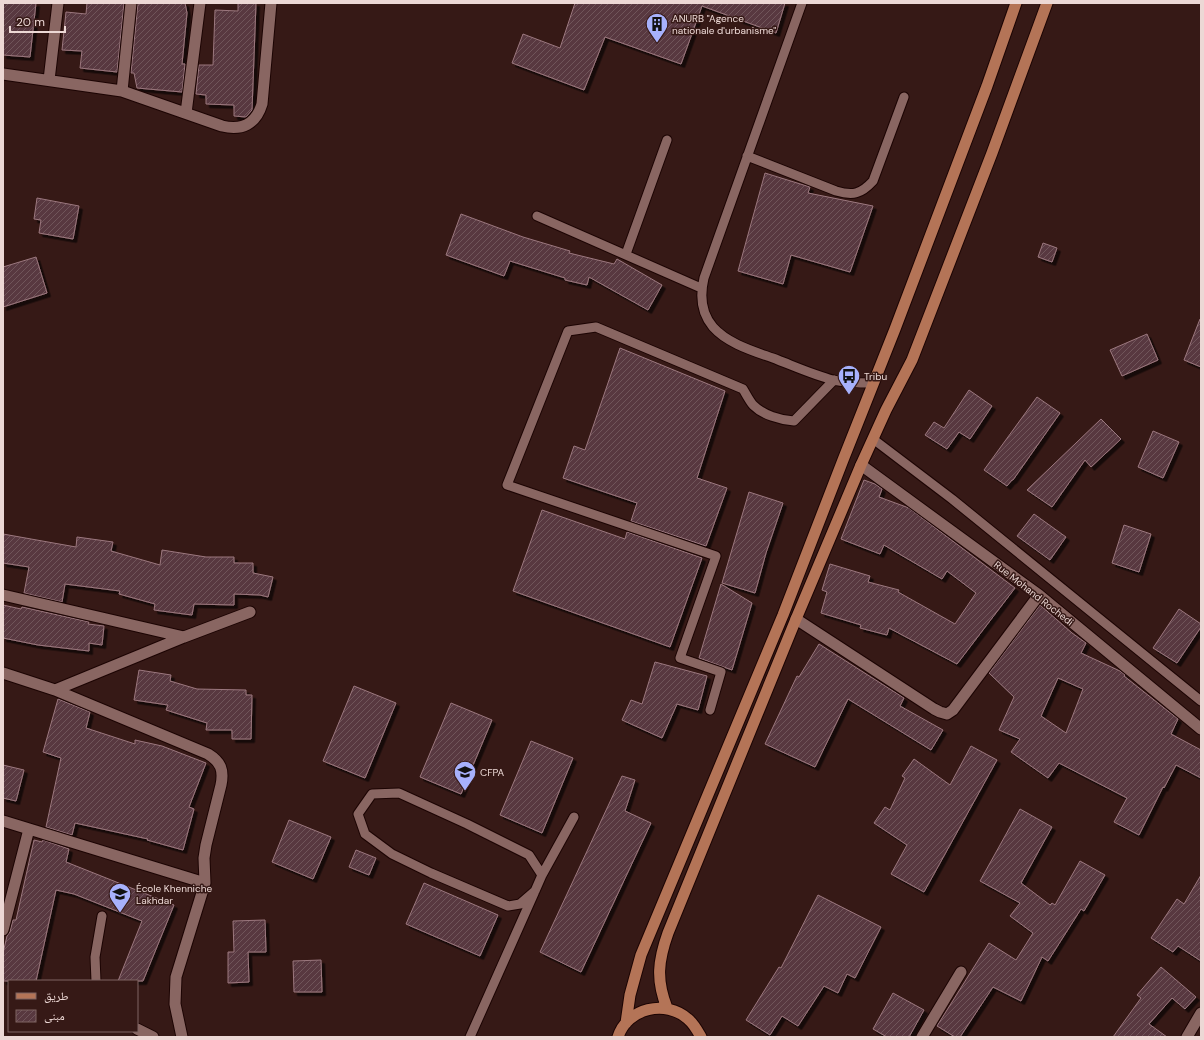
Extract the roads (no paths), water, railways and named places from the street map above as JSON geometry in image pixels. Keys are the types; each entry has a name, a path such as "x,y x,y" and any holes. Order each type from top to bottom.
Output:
{"main road":[{"path":"626,1023 630,995 641,955 783,615 895,329 987,86 1016,3"},
{"path":"667,1008 660,988 659,977 660,955 664,943 796,619 872,439 912,360 992,153 1047,3"},
{"path":"618,1037 626,1023 638,1013 652,1008 667,1008 688,1018 696,1027 701,1037"}],"street":[{"path":"49,80 58,3"},
{"path":"122,91 132,3"},
{"path":"186,113 200,3"},
{"path":"3,74 122,91 230,128 243,126 254,119 260,112 262,104 271,3"},
{"name":"Rue Mohand Rochedi","path":"861,465 1040,596 1201,729"},
{"path":"3,595 184,637"},
{"path":"796,619 934,709 947,714 953,710 1040,596"},
{"path":"55,690 184,637 250,612"},
{"path":"3,673 55,690 208,754 217,759 222,769 223,776 206,845 204,866 205,883 176,977 175,1004 182,1037"},
{"path":"3,822 205,883"},
{"path":"3,927 29,829"},
{"path":"922,1037 961,972"},
{"path":"1186,1037 1201,1013"},
{"path":"138,1030 153,1037"}],"lane":[{"path":"802,3 704,278 701,288 702,302 706,315 713,327 724,336 738,344 815,375 847,382 873,383"},
{"path":"747,156 836,191 846,194 856,193 866,189 873,181 904,97"},
{"path":"626,254 667,140"},
{"path":"537,216 701,288"},
{"path":"710,710 721,672 680,658 716,556 507,485 568,331 596,327 743,389 753,404 760,410 782,420 794,421 834,380"},
{"path":"872,439 952,499 1201,701"},
{"path":"535,891 520,904 508,906 431,873 392,854 365,834 358,814 372,794 399,793 468,824 529,855 542,874"},
{"path":"470,1037 542,874 574,817"},
{"path":"96,980 95,957 102,916"}],"place":[{"name":"ANURB \"Agence nationale d'urbanisme\"","path":"657,44"},
{"name":"Tribu","path":"849,396"},
{"name":"CFPA","path":"465,792"},
{"name":"École Khenniche Lakhdar","path":"120,914"}]}
